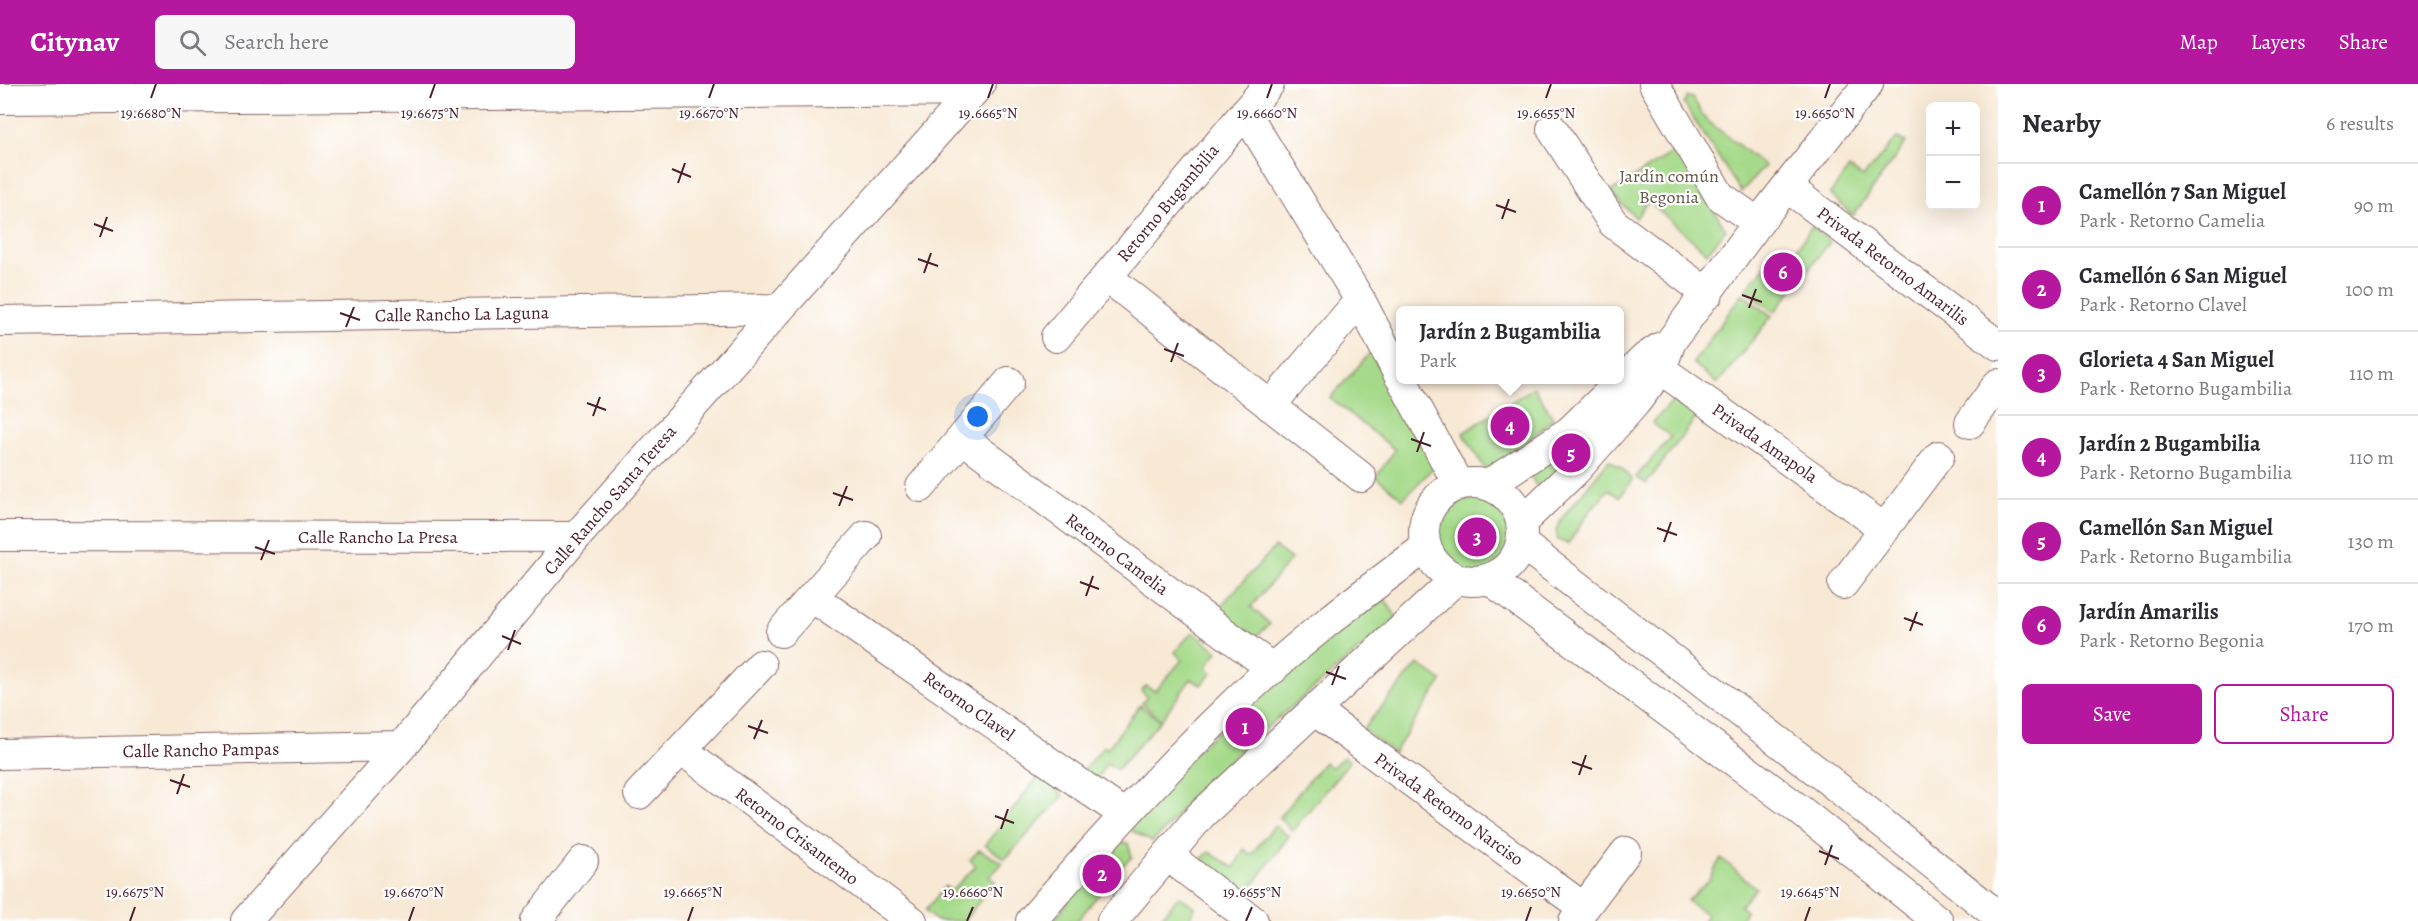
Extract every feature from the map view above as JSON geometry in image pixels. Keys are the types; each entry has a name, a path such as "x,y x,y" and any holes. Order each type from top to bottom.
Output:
{"street":[{"name":"Retorno Bugambilia","path":"1269,84 1107,277 1361,477"},
{"path":"1654,84 1720,196 1758,223"},
{"path":"1488,484 1570,431 1653,363 1758,223 1868,84"},
{"path":"0,99 471,90 976,88"},
{"name":"Calle Rancho Santa Teresa","path":"246,921 402,747 576,537 976,88"},
{"path":"1245,112 1360,300 1396,368"},
{"path":"1552,129 1613,222 1707,294"},
{"name":"Privada Retorno Amarilis","path":"1787,187 1998,345"},
{"path":"1056,337 1107,277"},
{"path":"1270,406 1360,300"},
{"name":"Calle Rancho La Laguna","path":"0,321 779,309"},
{"path":"1653,363 1635,403 1522,532 1510,565 1489,579 1467,581 1456,579 1437,566 1426,547 1424,527 1430,509 1442,494 1458,484 1473,482 1488,484 1503,492 1515,505 1522,532 1998,916"},
{"name":"Privada Amapola","path":"1653,363 1885,529"},
{"path":"921,487 1009,382"},
{"path":"1404,384 1458,484"},
{"path":"1970,423 1998,384"},
{"name":"Retorno Camelia","path":"962,438 1273,669"},
{"path":"1844,584 1939,456"},
{"name":"Calle Rancho La Presa","path":"0,536 576,537"},
{"path":"781,632 866,536"},
{"path":"1031,921 1093,848 1229,708 1356,597 1426,547"},
{"path":"1112,921 1201,815 1456,579"},
{"path":"1489,579 1796,807 1938,921"},
{"name":"Retorno Clavel","path":"812,597 1125,815"},
{"path":"639,794 761,665"},
{"name":"Privada Retorno Narciso","path":"1314,710 1579,915"},
{"name":"Calle Rancho Pampas","path":"0,754 402,747"},
{"name":"Retorno Crisantemo","path":"682,750 912,921"},
{"path":"1796,807 1822,775"},
{"path":"1579,915 1626,852"},
{"path":"1167,855 1253,921"},
{"path":"548,917 583,861"}],"green space":[{"path":"1687,97 1693,98 1705,119 1765,166 1741,192 1684,104"},
{"path":"1897,138 1906,142 1853,216 1830,194 1849,168 1863,177"},
{"name":"Jardín común Begonia","path":"1677,150 1726,230 1707,253 1648,201 1636,218 1610,192"},
{"path":"1812,226 1830,242 1775,312 1745,290 1783,245 1793,254"},
{"path":"1742,294 1772,316 1717,384 1693,363"},
{"path":"1370,353 1440,461 1403,499 1376,477 1395,450 1330,398"},
{"path":"1534,387 1553,418 1490,477 1463,433"},
{"path":"1677,397 1698,415 1646,484 1636,477 1671,437 1652,423"},
{"path":"1616,402 1546,493 1535,484 1530,474"},
{"path":"1609,460 1622,468 1632,480 1620,497 1608,490 1589,512 1568,544 1558,540 1556,530 1562,518"},
{"path":"1484,496 1508,509 1515,521 1515,538 1509,556 1500,568 1491,573 1472,575 1454,567 1441,553 1438,534 1442,516 1461,501"},
{"path":"1275,547 1291,559 1251,607 1270,624 1257,636 1233,624 1216,611"},
{"path":"1385,599 1397,618 1240,750 1189,799 1167,828 1152,842 1132,831 1130,819 1204,743 1346,624"},
{"path":"1192,632 1218,651 1206,667 1212,673 1201,685 1191,679 1161,720 1142,703 1147,697 1141,690 1146,686 1155,691 1182,660 1175,652"},
{"path":"1418,664 1442,681 1394,753 1363,729"},
{"path":"1140,705 1160,721 1117,770 1107,763 1095,781 1084,769 1104,746 1107,749"},
{"path":"1344,757 1350,761 1292,831 1279,817 1324,762 1331,768"},
{"path":"1041,773 1063,796 1005,859 985,845"},
{"path":"1274,826 1289,836 1242,900 1195,865 1209,852 1234,868 1244,849 1251,855"},
{"path":"1113,843 1128,843 1132,857 1077,921 1053,921"},
{"path":"979,850 1003,863 989,877 995,881 964,921 936,921 925,911 945,886 951,891 976,866 970,860"},
{"path":"1721,858 1756,888 1740,906 1746,911 1740,921 1703,921 1707,915 1687,901 1709,880"},
{"path":"1179,896 1195,907 1188,921 1158,921"}],"place":[{"name":"Jardín Amarilis","path":"1783,272"},
{"name":"Jardín 2 Bugambilia","path":"1510,426"},
{"name":"Camellón San Miguel","path":"1571,453"},
{"name":"Glorieta 4 San Miguel","path":"1477,537"},
{"name":"Camellón 7 San Miguel","path":"1245,727"},
{"name":"Camellón 6 San Miguel","path":"1102,874"}]}
